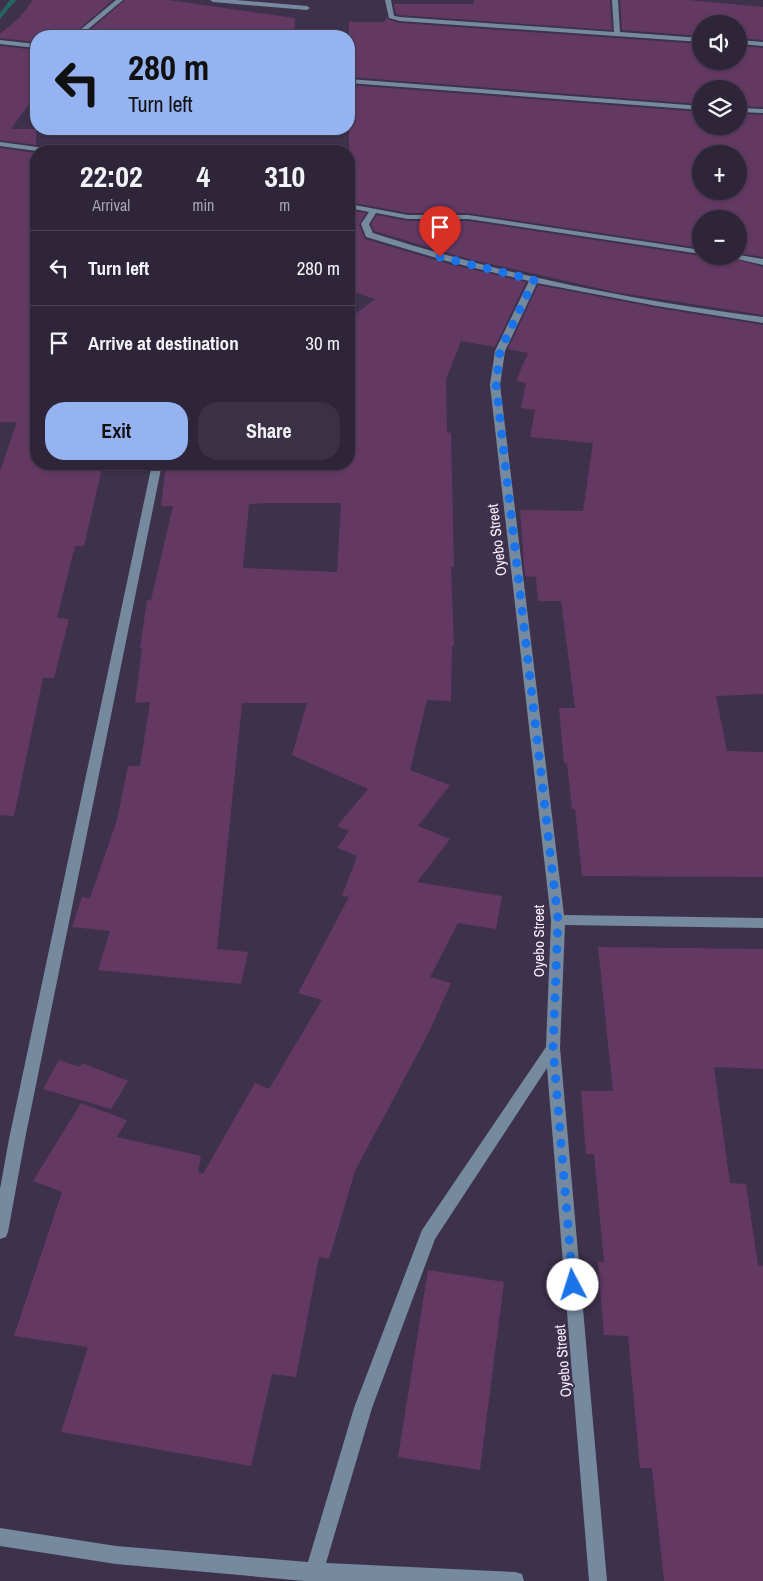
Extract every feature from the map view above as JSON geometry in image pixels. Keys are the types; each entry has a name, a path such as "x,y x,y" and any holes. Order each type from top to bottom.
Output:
{"street":[{"path":"83,30 120,0"},
{"path":"213,0 307,8"},
{"path":"388,0 391,17 400,19 617,32 692,39"},
{"path":"615,0 617,32"},
{"path":"3,42 30,45"},
{"path":"747,43 763,44"},
{"path":"355,81 692,107"},
{"path":"747,110 763,111"},
{"path":"0,144 30,148"},
{"path":"355,208 408,217 468,217 692,251"},
{"path":"373,212 365,224 369,235 421,252 534,280 703,313 763,320"},
{"path":"747,259 763,262"},
{"name":"Oyebo Street","path":"534,280 500,351 496,385 558,920 553,1048 598,1581"},
{"path":"0,1232 17,1139 156,470"},
{"path":"558,920 763,923"},
{"path":"314,1576 363,1408 428,1235 553,1048"},
{"path":"0,1537 116,1555 314,1576 515,1581"}],"building":[{"path":"33,0 113,0 78,30 30,30 30,41 0,38 0,34 20,17"},
{"path":"125,0 169,0 295,18 294,30 90,30"},
{"path":"474,0 610,0 612,30 400,15 396,14 394,4 474,4"},
{"path":"620,0 688,0 763,7 763,40 747,39 747,15 692,15 692,35 622,30"},
{"path":"387,17 389,20 400,23 692,43 692,70 747,70 747,47 763,48 763,107 747,106 747,80 692,80 692,103 355,77 355,30 349,30 349,22 384,22"},
{"path":"0,46 30,49 30,102 11,129 30,129 30,135 36,135 36,145 0,140"},
{"path":"355,85 692,111 692,135 747,135 747,114 763,115 763,257 747,254 747,210 692,210 692,247 468,213 408,213 355,203 355,145 349,145 349,135 355,135"},
{"path":"0,148 30,152 30,470 102,470 84,546 75,546 57,618 69,619 54,678 43,678 14,816 0,815 0,471 17,422 0,422"},
{"path":"355,211 366,213 359,225 365,239 449,264 526,282 495,347 461,341 446,379 447,432 451,433 454,567 451,567 454,646 452,646 451,701 427,700 410,770 450,785 418,826 450,839 417,882 502,896 496,929 458,923 430,977 451,983 428,1034 355,1171 329,1259 319,1257 296,1377 272,1374 251,1466 61,1432 88,1347 14,1336 62,1192 33,1181 81,1103 127,1120 117,1137 201,1156 198,1172 203,1174 255,1083 269,1089 322,1000 298,993 349,897 342,896 357,856 337,848 349,831 337,826 368,789 292,755 307,703 242,703 217,949 248,952 241,984 98,970 110,931 72,927 82,897 90,898 117,820 128,766 140,766 150,702 135,703 142,648 140,648 147,600 151,600 173,506 161,506 165,470 355,470 355,314 375,299 355,292","holes":["341,503 337,572 243,568 249,504"]},
{"path":"377,215 408,221 468,221 692,255 692,265 747,265 747,263 763,267 763,315 615,292 469,259 374,231 371,224"},
{"path":"538,285 657,308 763,325 763,694 716,696 727,751 763,752 763,877 582,876 575,809 572,809 567,763 564,763 559,708 575,708 561,601 538,601 536,577 525,576 520,510 583,511 593,443 530,437 535,410 521,408 526,383 516,381 528,353 508,349"},
{"path":"598,947 763,949 763,1069 714,1067 730,1183 746,1184 758,1265 763,1266 763,1581 664,1581 652,1468 640,1468 628,1336 604,1335 598,1262 604,1262 594,1154 586,1154 581,1091 613,1091"},
{"path":"59,1060 80,1067 82,1063 128,1081 111,1109 43,1089"},
{"path":"428,1270 504,1282 480,1470 398,1457"}],"waterway":[{"path":"0,17 13,0"}],"route":[{"path":"440,257 534,280 500,351 496,385 558,920 553,1048 573,1285"}]}
